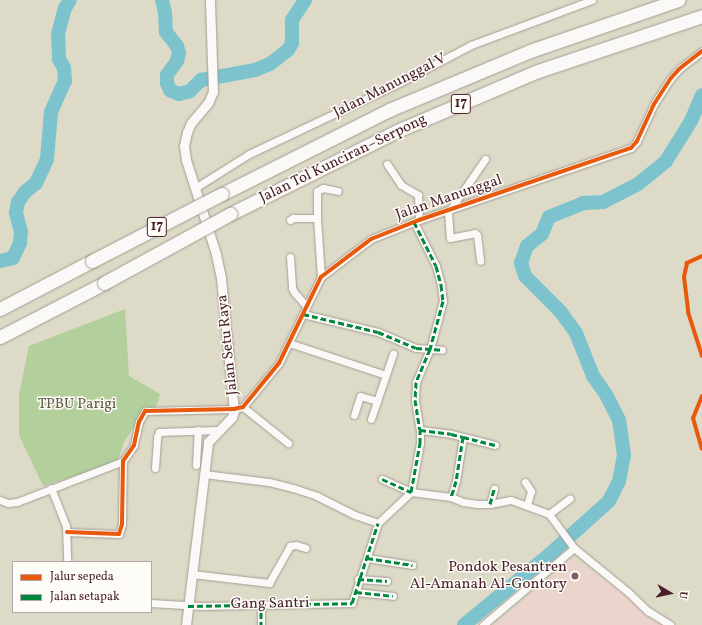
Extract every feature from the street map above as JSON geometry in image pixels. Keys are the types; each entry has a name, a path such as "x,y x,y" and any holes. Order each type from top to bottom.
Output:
{"highway":[{"name":"Jalan Tol Kunciran–Serpong","path":"0,309 222,194 396,108 530,52 678,0"},
{"name":"Jalan Tol Kunciran–Serpong","path":"0,337 230,214 397,131 546,69 702,16"}],"street":[{"name":"Jalan Setu Raya","path":"186,625 208,442 239,408 221,278 216,254 186,160 184,146 187,132 192,123 208,103 213,92 210,0"},
{"name":"Jalan Manunggal V","path":"195,188 249,154 394,86 472,45 592,0"},
{"name":"Jalan Manunggal","path":"239,408 278,363 322,277 371,239 417,221 631,148 637,142 654,104 671,78 679,69 702,51"},
{"path":"480,261 477,235 475,233 450,238 449,210 485,159"},
{"path":"386,164 401,185 418,195 417,221 436,266 442,285 443,301 430,349 416,382 415,400 420,430 420,443 411,492 378,523 367,558 358,580 356,592 393,596"},
{"path":"322,277 317,218 318,190 323,188 338,191"},
{"path":"290,220 293,218 317,218"},
{"path":"290,257 292,288 306,306"},
{"path":"303,314 378,332 416,348 442,350"},
{"path":"289,343 386,375"},
{"path":"371,419 393,354"},
{"path":"354,415 360,396 377,401"},
{"path":"0,500 8,503 17,502 123,461 134,446 139,422 145,411 239,408 288,443"},
{"path":"196,465 198,430"},
{"path":"155,468 157,437 159,432 218,430"},
{"path":"420,430 452,434 495,445"},
{"path":"451,497 456,481 463,437"},
{"path":"67,532 119,534 122,524 123,461"},
{"path":"204,474 270,482 293,488 317,496 355,515 378,523"},
{"path":"382,479 411,492 451,497 463,502 490,504 511,500 549,514 561,533 571,545 628,592 648,611 670,625"},
{"path":"525,482 531,491 527,505"},
{"path":"51,488 64,517 67,532 67,561"},
{"path":"490,504 494,489"},
{"path":"549,514 570,498"},
{"path":"192,574 270,584 290,546 296,545 306,548"},
{"path":"483,625 571,545"},
{"path":"367,558 412,565"},
{"path":"358,580 387,581"},
{"name":"Gang Santri","path":"152,603 188,606 352,603 356,592"},
{"path":"261,604 261,625"}],"shaded area":[{"name":"Pondok Pesantren Al-Amanah Al-Gontory","path":"571,559 627,593 667,625 494,625"}],"green space":[{"name":"TPBU Parigi","path":"125,309 129,376 160,394 155,410 143,412 123,444 118,460 107,466 43,486 19,435 19,395 29,346"}],"waterway":[{"path":"0,261 13,258 20,243 21,232 16,213 18,202 25,192 36,183 47,159 51,112 65,81 64,68 59,59 58,34 65,8 70,0"},
{"path":"162,0 165,13 166,32 177,46 179,53 177,61 167,75 167,83 170,90 179,94 190,91 201,80 255,70 270,64 288,50 292,43 292,20 305,0"},
{"path":"464,625 550,554 609,501 619,481 624,455 619,420 607,396 593,376 576,333 560,311 525,276 521,263 527,246 542,234 549,217 583,203 603,202 638,184 666,161 691,121 702,95"}],"marked path":[{"path":"414,222 436,266 443,301 430,349 416,382 415,400 420,430 463,437 456,481 451,497"},
{"path":"303,314 378,332 416,348 442,350"},
{"path":"382,479 411,492 420,443 420,430"},
{"path":"463,437 495,445"},
{"path":"490,504 494,489"},
{"path":"188,606 352,603 378,523"},
{"path":"367,558 412,565"},
{"path":"358,579 387,581"},
{"path":"356,592 393,596"},
{"path":"261,604 261,625"}],"cycle path":[{"path":"67,532 119,534 122,524 123,461 134,445 139,422 145,411 234,409 243,407 279,363 321,277 371,239 419,220 631,148 637,141 654,104 671,78 679,69 702,51"},
{"path":"702,256 687,263 684,277 688,312 702,356"},
{"path":"702,396 693,418 702,449"}],"place":[{"name":"Pondok Pesantren Al-Amanah Al-Gontory","path":"575,576"}]}
